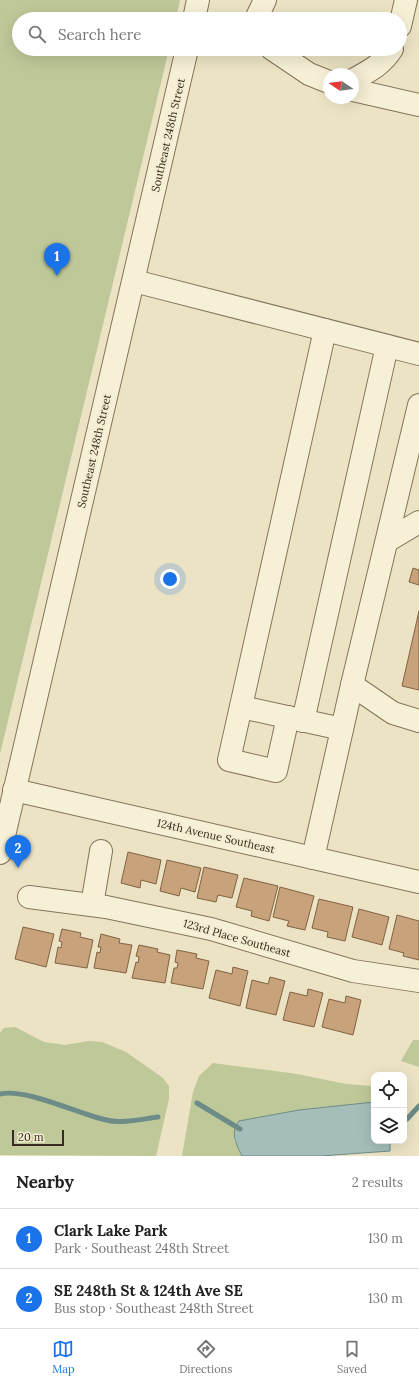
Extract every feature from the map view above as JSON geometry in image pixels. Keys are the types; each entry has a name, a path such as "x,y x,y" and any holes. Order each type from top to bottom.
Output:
{"street":[{"path":"259,12 264,0"},
{"path":"403,12 406,0"},
{"name":"Southeast 248th Street","path":"0,853 185,56"},
{"path":"282,56 309,74 323,80"},
{"path":"359,77 375,68 388,56"},
{"path":"359,91 419,106"},
{"path":"134,281 419,354"},
{"path":"325,330 229,760 276,771 295,719 387,346"},
{"path":"313,858 352,685 419,405"},
{"path":"387,541 419,522"},
{"path":"352,685 393,713 419,720"},
{"path":"241,707 342,729"},
{"name":"124th Avenue Southeast","path":"14,790 419,882"},
{"path":"92,905 101,851"},
{"name":"123rd Place Southeast","path":"29,897 92,905 211,929 353,971 419,981"}],"green space":[{"path":"0,0 180,0 177,12 12,12 12,56 167,56 0,754"},
{"path":"15,1027 44,1042 65,1045 89,1041 102,1042 126,1052 163,1078 169,1086 169,1099 156,1156 0,1155 0,1033 4,1028"},
{"path":"413,1040 419,1040 419,1067 401,1061"},
{"path":"213,1063 297,1074 346,1084 371,1086 371,1102 299,1110 239,1121 234,1140 242,1156 182,1156 193,1092 199,1076"}],"water":[{"path":"371,1102 371,1144 390,1144 390,1151 321,1156 242,1156 234,1134 236,1125 239,1121 299,1110"}],"building":[{"path":"413,568 419,570 419,585 409,582"},
{"path":"419,611 419,690 402,686"},
{"path":"128,852 161,860 156,884 141,880 140,888 121,883"},
{"path":"167,860 201,868 195,892 181,888 179,896 160,891"},
{"path":"204,867 238,875 232,898 218,895 216,902 197,898"},
{"path":"244,878 278,886 269,921 251,916 252,911 236,907"},
{"path":"280,887 314,896 305,930 287,926 289,921 273,917"},
{"path":"319,899 353,907 345,941 327,937 328,932 312,928"},
{"path":"359,909 389,917 382,945 352,937"},
{"path":"397,915 419,921 419,960 403,956 404,953 389,949"},
{"path":"23,927 54,934 46,967 15,959"},
{"path":"62,929 81,933 80,937 93,940 87,968 55,963 58,947 61,948 62,942 59,941"},
{"path":"101,934 120,939 119,943 132,945 126,973 94,968 97,952 100,953 101,947 98,947"},
{"path":"139,945 158,949 157,952 170,955 165,983 132,978 136,962 138,963 139,957 136,956"},
{"path":"177,950 197,954 196,958 209,961 203,989 171,983 174,968 177,968 178,963 175,962"},
{"path":"233,967 248,971 240,1006 209,998 216,970 232,974"},
{"path":"270,977 285,981 276,1015 246,1008 252,980 268,984"},
{"path":"308,989 323,993 314,1027 283,1020 290,992 307,996"},
{"path":"346,996 361,1000 353,1035 322,1027 329,999 345,1003"}],"waterway":[{"path":"0,1094 11,1093 38,1098 95,1117 112,1121 132,1121 158,1117"},
{"path":"197,1103 240,1129"},
{"path":"407,1119 419,1106"}],"place":[{"name":"Clark Lake Park","path":"57,276"},
{"name":"SE 248th St & 124th Ave SE","path":"18,868"}]}
